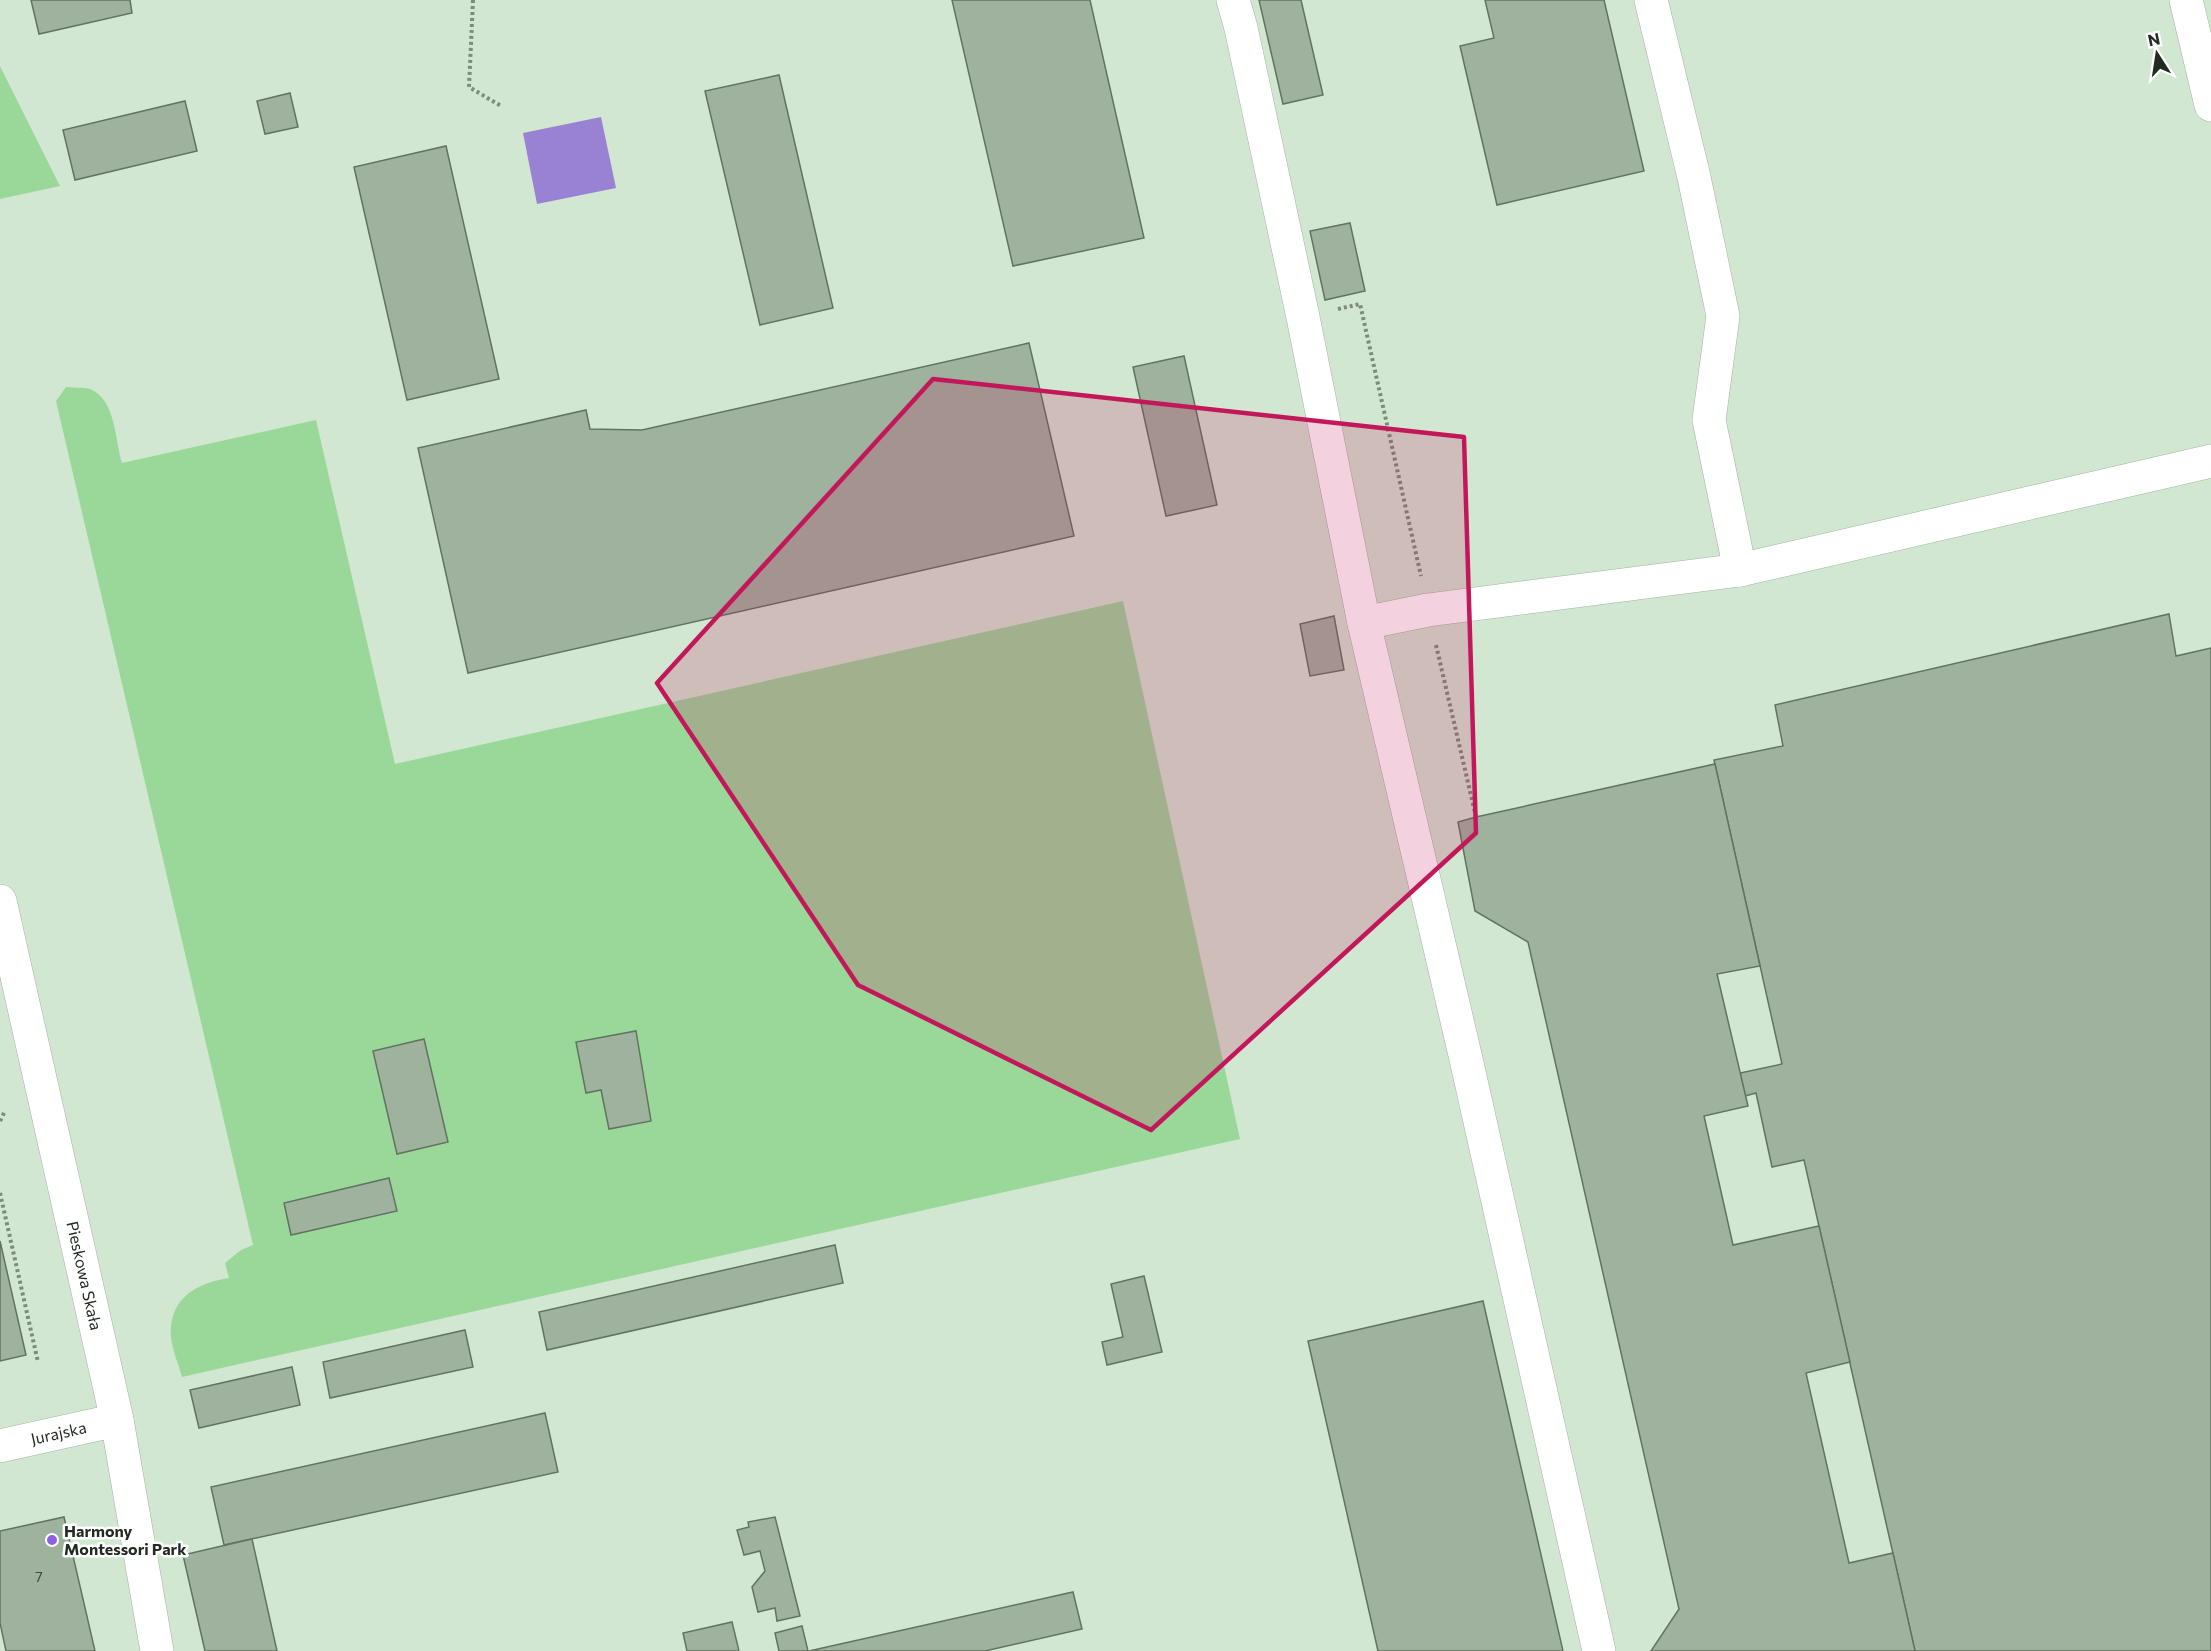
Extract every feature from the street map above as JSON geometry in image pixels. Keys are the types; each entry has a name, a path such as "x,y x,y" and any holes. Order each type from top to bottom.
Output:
{"street":[{"path":"1233,0 1303,317 1364,623 1466,1059 1599,1651"},
{"path":"1651,0 1694,177 1723,316 1709,420 1740,570"},
{"path":"2186,0 2211,105"},
{"path":"1364,623 1428,610 1740,570 2211,461"},
{"name":"Pieskowa Skała","path":"0,901 117,1420 157,1651"},
{"name":"Jurajska","path":"0,1446 117,1420"}],"path":[{"path":"472,0 469,87 501,106"},
{"path":"0,1121 5,1111"},
{"path":"0,1193 38,1362"}],"highlighted area":[{"path":"933,379 1464,437 1476,833 1151,1130 858,985 657,683"}],"green space":[{"path":"0,66 60,186 0,199"},
{"path":"66,387 90,389 99,394 105,402 110,411 122,463 316,420 395,764 1123,601 1240,1139 182,1377 171,1337 174,1312 186,1295 195,1289 229,1278 225,1263 241,1250 253,1245 56,401"}],"shaded area":[{"path":"601,117 616,188 537,204 523,133"}],"building":[{"path":"31,0 130,0 132,13 39,34"},
{"path":"952,0 1090,0 1144,238 1013,266"},
{"path":"1259,0 1301,0 1323,95 1283,104"},
{"path":"1485,0 1604,0 1644,171 1497,205 1460,46 1494,38"},
{"path":"779,75 833,308 760,325 705,91"},
{"path":"290,93 298,127 265,134 257,101"},
{"path":"185,101 197,151 75,180 63,130"},
{"path":"446,146 499,379 407,400 354,167"},
{"path":"1350,223 1365,291 1325,300 1310,231"},
{"path":"1029,343 1074,536 468,673 418,448 586,410 590,429 642,430"},
{"path":"1184,356 1217,505 1166,516 1133,367"},
{"path":"2169,614 2176,656 2211,648 2211,1651 1915,1651 1804,1160 1772,1167 1756,1093 1745,1096 1740,1073 1782,1064 1714,760 1783,746 1775,705"},
{"path":"1334,616 1344,670 1310,676 1300,624"},
{"path":"1715,764 1760,966 1717,974 1748,1106 1704,1116 1733,1245 1819,1226 1850,1362 1806,1373 1849,1563 1893,1553 1915,1651 1651,1651 1679,1609 1528,942 1475,911 1458,822"},
{"path":"636,1031 651,1121 609,1129 601,1090 586,1093 576,1042"},
{"path":"424,1039 448,1142 397,1154 373,1051"},
{"path":"389,1178 397,1211 291,1235 284,1203"},
{"path":"0,1241 26,1355 0,1361"},
{"path":"835,1245 843,1283 547,1350 539,1312"},
{"path":"1144,1276 1162,1352 1107,1365 1102,1342 1123,1337 1111,1284"},
{"path":"1483,1301 1563,1651 1378,1651 1308,1341"},
{"path":"465,1330 473,1367 330,1398 323,1362"},
{"path":"292,1367 300,1405 199,1428 190,1390"},
{"path":"545,1413 558,1472 224,1545 211,1487"},
{"path":"64,1517 95,1651 6,1651 0,1623 0,1531"},
{"path":"775,1517 800,1616 777,1621 775,1608 758,1612 752,1587 765,1571 760,1551 744,1555 737,1530 749,1527 748,1522"},
{"path":"252,1539 277,1651 205,1651 183,1555"},
{"path":"1073,1592 1082,1629 985,1651 809,1651"},
{"path":"732,1622 739,1651 687,1651 683,1633"},
{"path":"802,1626 808,1651 779,1651 775,1633"}],"place":[{"name":"Harmony Montessori Park","path":"52,1540"}]}
